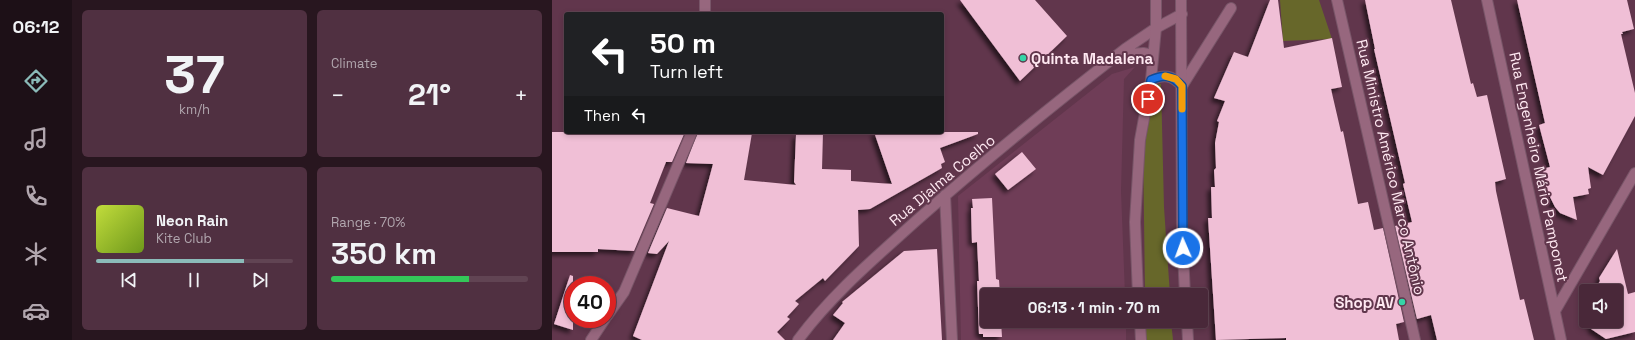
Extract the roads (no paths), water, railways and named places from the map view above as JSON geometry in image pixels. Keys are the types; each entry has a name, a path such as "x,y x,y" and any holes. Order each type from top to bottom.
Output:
{"street":[{"path":"705,0 705,12"},
{"path":"1138,288 1135,222 1140,140 1151,80 1156,28 1156,0"},
{"path":"1181,0 1182,232 1185,288"},
{"name":"Rua Ministro Américo Marco Antônio","path":"1337,0 1415,340"},
{"name":"Rua Engenheiro Mário Pamponet","path":"1487,0 1561,340"},
{"path":"1182,86 1231,8"},
{"name":"Rua Djalma Coelho","path":"798,340 833,298 945,195 1117,55 1156,28 1182,14"},
{"path":"1117,55 1134,53 1153,55"},
{"path":"1151,80 1160,76 1170,77 1176,79 1182,86"},
{"path":"616,303 624,292 691,134"},
{"path":"1555,312 1635,173"},
{"path":"945,195 952,340"},
{"path":"591,340 599,328"},
{"path":"1140,328 1141,340"},
{"path":"1187,328 1188,340"}],"place":[{"name":"Quinta Madalena","path":"1023,58"},
{"name":"Shop AV","path":"1402,302"}]}
